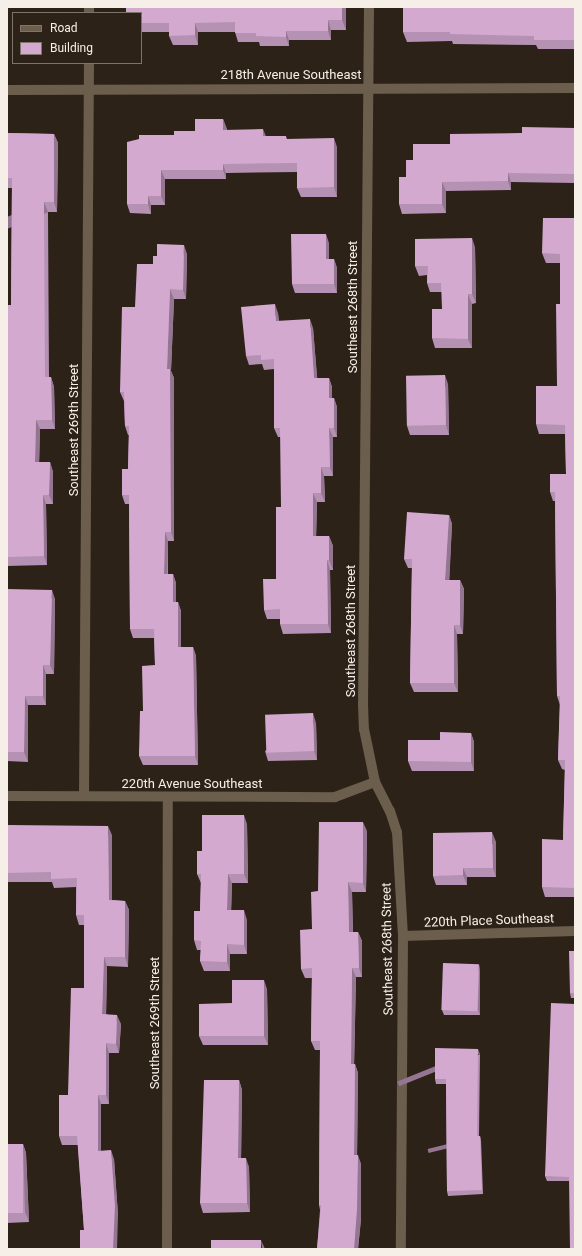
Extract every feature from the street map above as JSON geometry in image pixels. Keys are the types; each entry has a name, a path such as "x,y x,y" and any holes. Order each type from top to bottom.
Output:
{"street":[{"name":"Southeast 268th Street","path":"369,7 363,704 364,729 375,782 390,811 397,832 403,936 401,1249"},
{"name":"Southeast 269th Street","path":"84,796 89,64"},
{"name":"218th Avenue Southeast","path":"7,90 575,88"},
{"name":"220th Avenue Southeast","path":"7,796 335,797 375,782"},
{"name":"Southeast 269th Street","path":"167,1249 168,797"},
{"name":"220th Place Southeast","path":"403,936 575,931"}],"building":[{"path":"126,7 342,7 342,20 328,20 328,31 286,31 286,37 256,36 256,33 235,33 235,22 195,23 195,35 169,36 169,23 142,23 142,12 126,12"},
{"path":"403,7 575,7 575,40 534,40 534,36 450,34 450,32 403,32"},
{"path":"195,119 223,119 223,130 263,129 263,136 286,136 286,139 334,138 334,187 297,188 297,163 223,164 223,170 161,170 161,196 148,196 148,204 127,204 127,142 139,139 139,135 174,135 174,131 195,131"},
{"path":"522,127 575,128 575,174 508,173 508,181 442,182 442,204 399,204 399,177 406,177 406,160 413,160 413,144 450,144 450,134 522,133"},
{"path":"7,133 54,134 54,202 44,202 45,377 51,377 52,420 36,420 35,462 50,462 49,495 43,495 44,556 7,557 7,305 11,305 12,178 7,178"},
{"path":"543,218 575,218 575,888 542,887 542,839 563,840 565,760 558,760 560,696 557,696 555,492 550,492 550,474 566,474 565,425 536,424 536,386 557,386 556,304 560,304 560,254 542,253"},
{"path":"291,234 326,234 326,259 334,259 334,284 292,284"},
{"path":"472,238 472,294 468,294 468,339 432,338 432,309 442,309 441,283 427,283 428,266 415,266 415,239"},
{"path":"157,244 184,245 183,290 170,289 167,369 170,369 171,532 165,532 164,574 173,574 173,602 178,602 178,647 193,647 195,756 139,756 140,711 143,711 142,666 155,665 154,629 130,629 129,495 122,495 122,469 128,469 129,426 125,426 124,392 120,392 122,307 135,307 137,264 153,264 153,256 157,256"},
{"path":"275,304 276,321 310,319 314,378 329,378 329,398 334,398 334,428 329,428 330,467 321,467 321,493 313,493 313,536 329,536 329,560 327,560 328,624 280,624 280,609 264,610 263,579 276,579 276,507 281,507 280,428 274,428 274,359 261,360 261,355 246,356 241,307"},
{"path":"445,375 446,425 407,426 406,376"},
{"path":"407,512 449,515 445,580 460,580 460,625 454,625 454,683 410,683 412,559 404,559"},
{"path":"7,589 52,590 50,665 43,665 43,696 25,696 24,752 7,752"},
{"path":"313,713 314,751 266,753 265,715"},
{"path":"440,732 471,733 471,762 408,761 408,740 440,740"},
{"path":"202,815 244,815 244,874 228,874 227,910 244,910 244,945 227,944 227,962 200,961 201,941 194,940 194,911 200,911 201,874 197,874 197,851 202,851"},
{"path":"319,822 363,822 363,883 348,882 349,932 358,932 359,968 352,968 351,1064 355,1064 354,1155 358,1155 357,1210 354,1249 317,1249 321,1205 319,1205 320,1041 311,1041 312,968 301,969 300,930 312,929 311,892 318,891"},
{"path":"7,825 108,826 109,900 125,901 125,957 104,957 102,1014 117,1015 116,1044 106,1043 106,1095 98,1095 98,1151 111,1150 115,1206 113,1249 80,1249 80,1230 84,1230 77,1136 59,1136 59,1095 68,1095 71,988 84,988 84,915 76,915 77,878 51,879 51,872 7,873"},
{"path":"492,832 493,868 463,868 463,875 433,876 433,833"},
{"path":"569,951 575,951 575,993 570,993"},
{"path":"443,963 479,964 477,1011 441,1010"},
{"path":"232,980 264,980 264,1036 199,1036 199,1004 232,1003"},
{"path":"551,1003 575,1004 575,1249 570,1249 569,1177 545,1176"},
{"path":"435,1048 478,1049 477,1136 480,1136 482,1190 447,1191 446,1079 435,1079"},
{"path":"204,1080 239,1080 238,1158 246,1158 247,1203 200,1203"},
{"path":"7,1144 23,1144 23,1213 7,1213"},
{"path":"211,1240 261,1240 261,1249 211,1249"}]}
